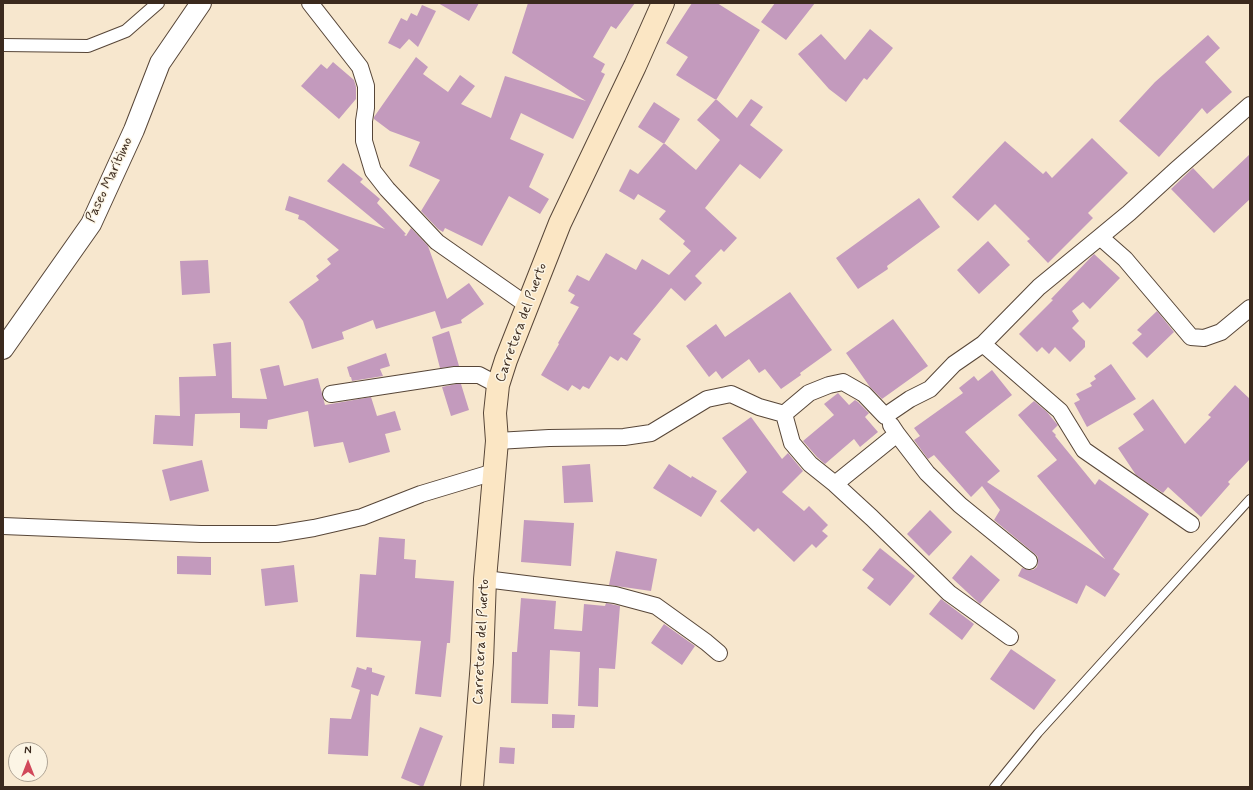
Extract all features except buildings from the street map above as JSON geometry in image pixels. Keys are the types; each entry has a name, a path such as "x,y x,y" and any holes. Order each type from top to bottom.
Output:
{"main road":[{"name":"Carretera del Puerto","path":"472,787 482,662 485,579 497,441 495,413 498,385 527,305 560,223 635,66 662,3"}],"street":[{"path":"3,44 88,46 126,31 158,3"},
{"name":"Paseo Marítimo","path":"3,349 91,224 134,130 160,62 201,3"},
{"path":"310,3 360,67 366,86 364,140 373,171 387,189 436,242 527,305"},
{"path":"885,416 910,399 930,389 954,364 983,344 1039,287 1129,213 1250,105"},
{"path":"1100,237 1125,259 1190,337 1204,338 1221,332 1250,308"},
{"path":"983,344 1060,412 1084,450 1191,524"},
{"path":"331,394 454,375 479,374 498,385"},
{"path":"784,414 809,393 829,385 843,382 864,394 885,416 927,473 960,505 1029,561"},
{"path":"497,441 550,438 624,437 651,433 707,399 731,394 759,407 784,414"},
{"path":"784,414 792,443 810,464 835,484 872,518 949,593 1010,636"},
{"path":"835,484 897,434"},
{"path":"3,526 201,534 277,534 314,528 362,517 421,494 494,472"},
{"path":"485,579 615,595 656,606 719,653"}],"lane":[{"path":"994,787 1038,733 1250,499"}]}
